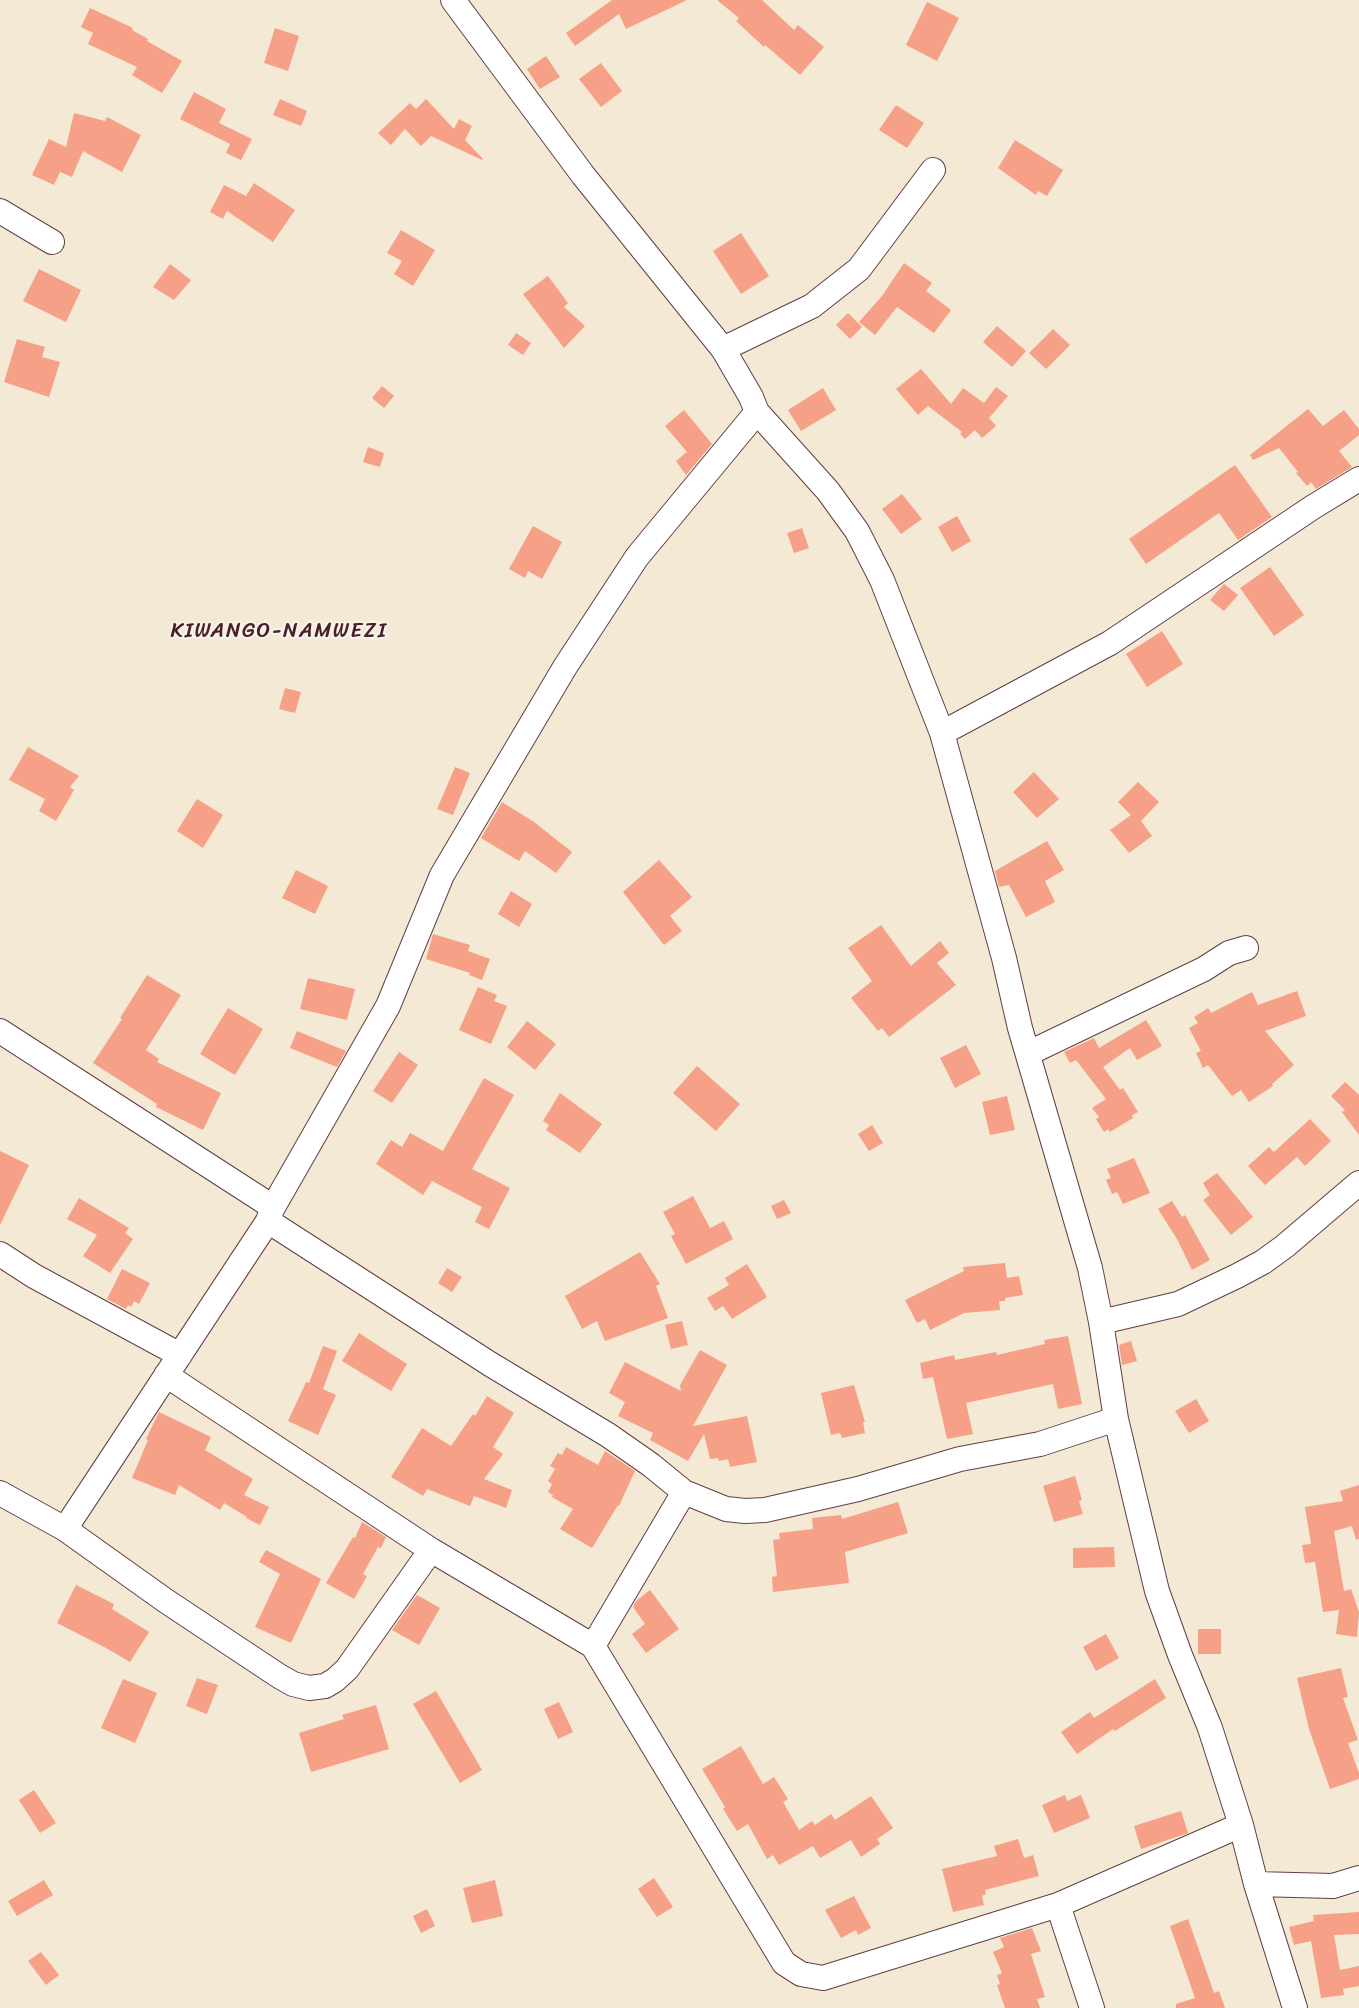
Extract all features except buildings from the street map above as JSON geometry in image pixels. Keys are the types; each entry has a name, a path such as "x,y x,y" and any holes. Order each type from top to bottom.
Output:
{"street":[{"path":"453,0 583,175 723,348 757,412 828,491 857,531 882,580 942,733 1004,958 1020,1028 1090,1268 1116,1419 1157,1591 1210,1728 1295,2008"},
{"path":"723,348 812,306 859,269 933,170"},
{"path":"0,211 52,242"},
{"path":"65,1528 270,1215 388,1006 442,875 565,667 637,556 757,412"},
{"path":"942,733 1110,644 1313,507 1359,479"},
{"path":"1029,1053 1204,969 1229,953 1246,948"},
{"path":"0,1031 265,1202 270,1215 490,1364 608,1435 684,1492 726,1509 765,1510 858,1489 960,1459 1040,1444 1116,1419"},
{"path":"1101,1322 1178,1304 1263,1262 1359,1183"},
{"path":"0,1254 34,1276 180,1354"},
{"path":"166,1376 431,1550 593,1646 784,1963 791,1969 812,1977 824,1978 1058,1905 1241,1825"},
{"path":"593,1646 684,1492"},
{"path":"0,1493 65,1528 166,1601 279,1676 293,1684 309,1688 325,1686 347,1669 431,1550"},
{"path":"1256,1884 1333,1886 1359,1878"},
{"path":"1058,1905 1092,2008"}],"district":[{"name":"KIWANGO-NAMWEZI","path":"279,632"}]}
